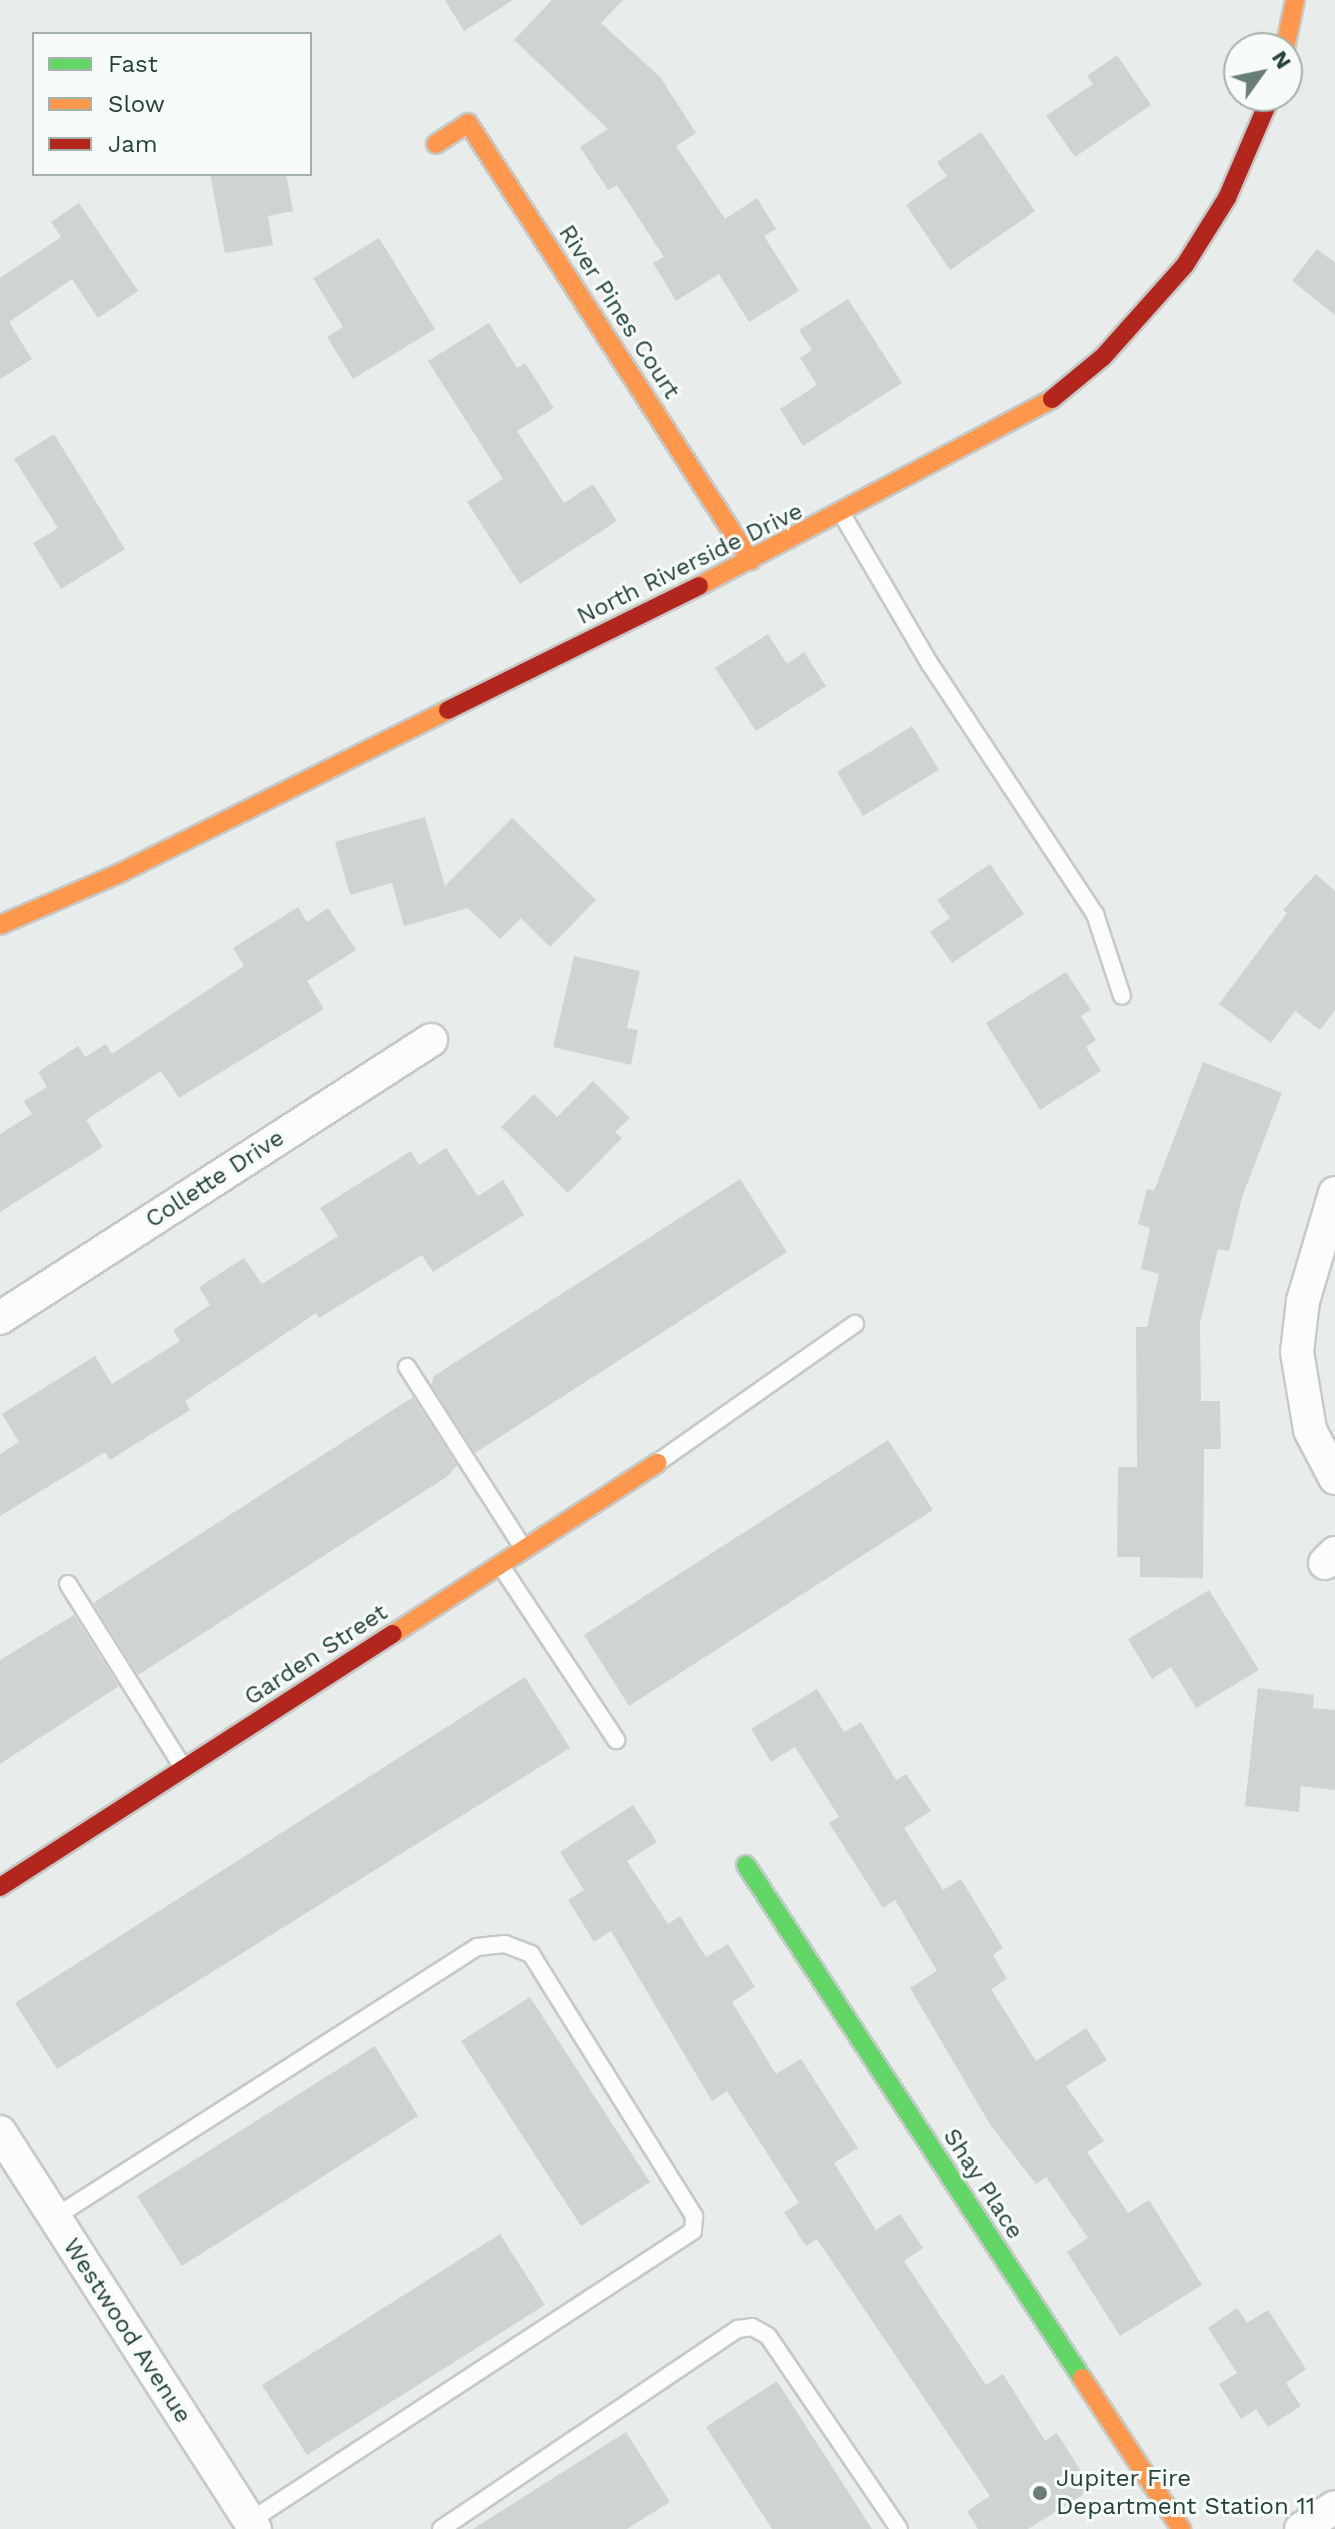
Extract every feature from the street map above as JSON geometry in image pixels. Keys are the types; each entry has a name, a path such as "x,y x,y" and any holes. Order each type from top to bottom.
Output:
{"street":[{"path":"1288,32 1295,0"},
{"name":"North Riverside Drive","path":"0,925 131,868 751,561 974,449 1042,407 1103,357 1185,265 1227,198 1264,112"},
{"name":"River Pines Court","path":"436,144 468,123 751,561"},
{"name":"Collette Drive","path":"0,1318 431,1040"},
{"path":"1335,1193 1303,1301 1297,1352 1310,1430 1335,1478"},
{"name":"Garden Street","path":"0,1887 657,1463"},
{"name":"Shay Place","path":"746,1865 1181,2529"},
{"name":"Westwood Avenue","path":"0,2132 252,2525"},
{"path":"1301,2529 1335,2507"}],"lane":[{"path":"842,515 930,664 1095,914 1122,996"},
{"path":"657,1463 855,1324"},
{"path":"407,1367 524,1549"},
{"path":"500,1565 616,1740"},
{"path":"68,1584 184,1768"},
{"path":"55,2217 477,1947 505,1944 531,1954 694,2216 693,2231 252,2525"},
{"path":"441,2529 738,2329 752,2327 768,2336 899,2529"}],"building":[{"path":"445,0 513,0 464,31"},
{"path":"552,0 623,0 601,23 660,77 696,133 676,146 725,219 757,198 776,229 764,236 799,291 749,322 719,274 676,301 653,263 664,257 617,185 608,190 580,147 608,129 514,40"},
{"path":"1117,55 1151,105 1075,157 1046,116 1093,84 1087,76"},
{"path":"981,132 1035,211 950,270 906,205 947,176 937,162"},
{"path":"210,176 286,176 293,211 268,216 273,245 225,253"},
{"path":"79,203 138,291 98,318 72,279 9,322 32,359 0,379 0,278 61,237 51,222"},
{"path":"379,238 435,329 353,379 327,337 343,327 313,278"},
{"path":"1317,249 1335,263 1335,315 1292,281"},
{"path":"848,299 902,383 803,446 780,409 817,385 800,358 812,350 799,330"},
{"path":"489,323 517,368 525,363 554,408 517,431 564,503 593,484 617,521 520,584 467,502 503,479 428,361"},
{"path":"54,434 125,549 61,589 33,543 58,528 14,459"},
{"path":"768,634 787,664 804,652 826,686 756,731 715,668"},
{"path":"912,726 939,770 863,816 837,772"},
{"path":"425,817 445,886 512,818 596,900 550,947 521,918 500,939 468,908 404,926 392,883 350,895 335,842"},
{"path":"990,864 1024,914 952,963 930,932 950,918 937,900"},
{"path":"1316,874 1335,891 1335,1010 1320,1030 1295,1011 1271,1043 1219,1004 1287,913 1283,910"},
{"path":"298,907 307,922 328,908 356,950 307,981 324,1009 179,1098 161,1071 86,1120 103,1147 0,1212 0,1134 32,1114 24,1101 47,1087 38,1072 78,1046 85,1057 106,1044 112,1054 244,966 233,948"},
{"path":"574,956 640,971 627,1028 638,1030 631,1065 553,1047"},
{"path":"1066,972 1091,1010 1081,1016 1096,1040 1086,1047 1101,1071 1040,1110 986,1023"},
{"path":"1203,1062 1282,1093 1242,1197 1229,1251 1218,1249 1200,1323 1201,1401 1220,1401 1221,1449 1204,1449 1203,1578 1140,1577 1140,1557 1117,1557 1118,1467 1137,1467 1136,1327 1147,1327 1159,1274 1141,1269 1150,1228 1138,1224 1147,1189 1154,1191"},
{"path":"593,1081 630,1118 615,1132 622,1138 568,1193 501,1127 534,1094 557,1117"},
{"path":"446,1148 478,1196 503,1180 524,1215 433,1272 422,1255 319,1318 316,1313 185,1401 190,1410 110,1460 105,1452 0,1516 0,1454 19,1442 2,1414 95,1356 112,1384 180,1341 173,1330 210,1305 199,1287 244,1258 262,1284 338,1236 320,1208 411,1151 419,1165"},
{"path":"740,1179 787,1252 475,1453 431,1385 434,1376"},
{"path":"413,1397 457,1465 448,1476 138,1675 93,1603"},
{"path":"888,1440 933,1510 629,1706 584,1635"},
{"path":"1209,1590 1259,1670 1196,1708 1171,1667 1152,1679 1128,1639"},
{"path":"74,1615 119,1686 0,1764 0,1660"},
{"path":"525,1677 570,1748 57,2069 15,2003"},
{"path":"1258,1688 1314,1695 1313,1708 1335,1710 1335,1790 1301,1786 1299,1812 1245,1806"},
{"path":"817,1689 844,1732 861,1722 896,1780 906,1774 931,1811 904,1828 943,1890 961,1879 1003,1948 993,1955 1007,1979 991,1989 1036,2061 1086,2028 1107,2060 1066,2086 1104,2141 1087,2152 1128,2213 1149,2200 1202,2285 1120,2336 1067,2252 1088,2238 1046,2177 1036,2184 991,2126 910,1988 937,1971 895,1900 883,1908 829,1823 839,1817 795,1747 771,1762 751,1729"},
{"path":"633,1805 657,1842 627,1861 668,1924 680,1916 706,1957 728,1944 755,1987 732,2002 776,2074 801,2059 858,2148 834,2163 876,2230 900,2214 923,2248 904,2261 986,2385 1003,2374 1045,2441 1057,2433 1092,2489 1028,2529 978,2529 967,2511 990,2496 817,2239 806,2246 784,2212 799,2203 727,2091 712,2101 611,1931 594,1942 568,1900 584,1890 560,1852"},
{"path":"530,1997 650,2182 581,2226 461,2041"},
{"path":"375,2046 418,2116 182,2266 137,2196"},
{"path":"500,2234 545,2305 307,2455 262,2385"},
{"path":"1237,2308 1247,2323 1268,2310 1306,2369 1286,2383 1301,2406 1268,2427 1256,2409 1241,2419 1219,2384 1237,2373 1208,2328"},
{"path":"777,2381 872,2529 772,2529 706,2427"},
{"path":"626,2432 670,2502 627,2529 473,2529"}],"traffic: fast":[{"path":"746,1865 1082,2378"}],"traffic: slow":[{"path":"1288,32 1295,0"},
{"path":"436,144 468,123 751,561"},
{"path":"699,586 1052,399"},
{"path":"0,925 118,874 448,710"},
{"path":"393,1634 657,1463"},
{"path":"1082,2378 1181,2529"}],"traffic: jam":[{"path":"1052,399 1103,357 1185,265 1227,198 1264,112"},
{"path":"448,710 699,586"},
{"path":"0,1887 393,1634"}],"place":[{"name":"Jupiter Fire Department Station 11","path":"1040,2493"}]}
